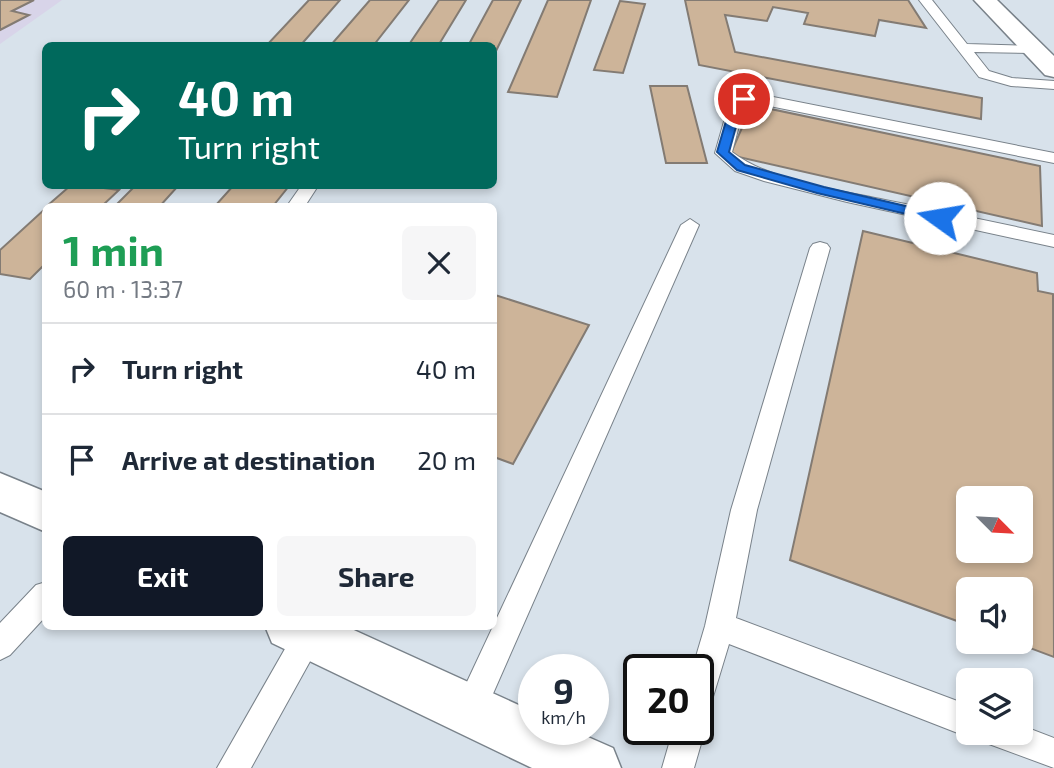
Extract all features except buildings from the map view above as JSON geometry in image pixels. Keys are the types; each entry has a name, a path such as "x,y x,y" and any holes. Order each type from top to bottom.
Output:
{"street":[{"path":"982,0 1054,70"},
{"path":"0,492 42,511"},
{"path":"299,631 470,710 577,765"}],"lane":[{"path":"925,0 984,74 1012,82 1054,85"},
{"path":"962,48 1034,49"},
{"path":"1054,158 753,98 737,104 723,152 741,167 770,177 859,200 1054,241"},
{"path":"470,710 690,225"},
{"path":"712,654 744,510 820,248"},
{"path":"0,645 42,598"},
{"path":"720,626 956,716"},
{"path":"233,768 299,631"},
{"path":"678,768 685,745"},
{"path":"1031,745 1054,754"}],"shaded area":[{"path":"0,0 62,0 0,44"}],"route":[{"path":"744,99 737,104 733,114 723,152 728,159 741,167 847,197 940,218"}]}
